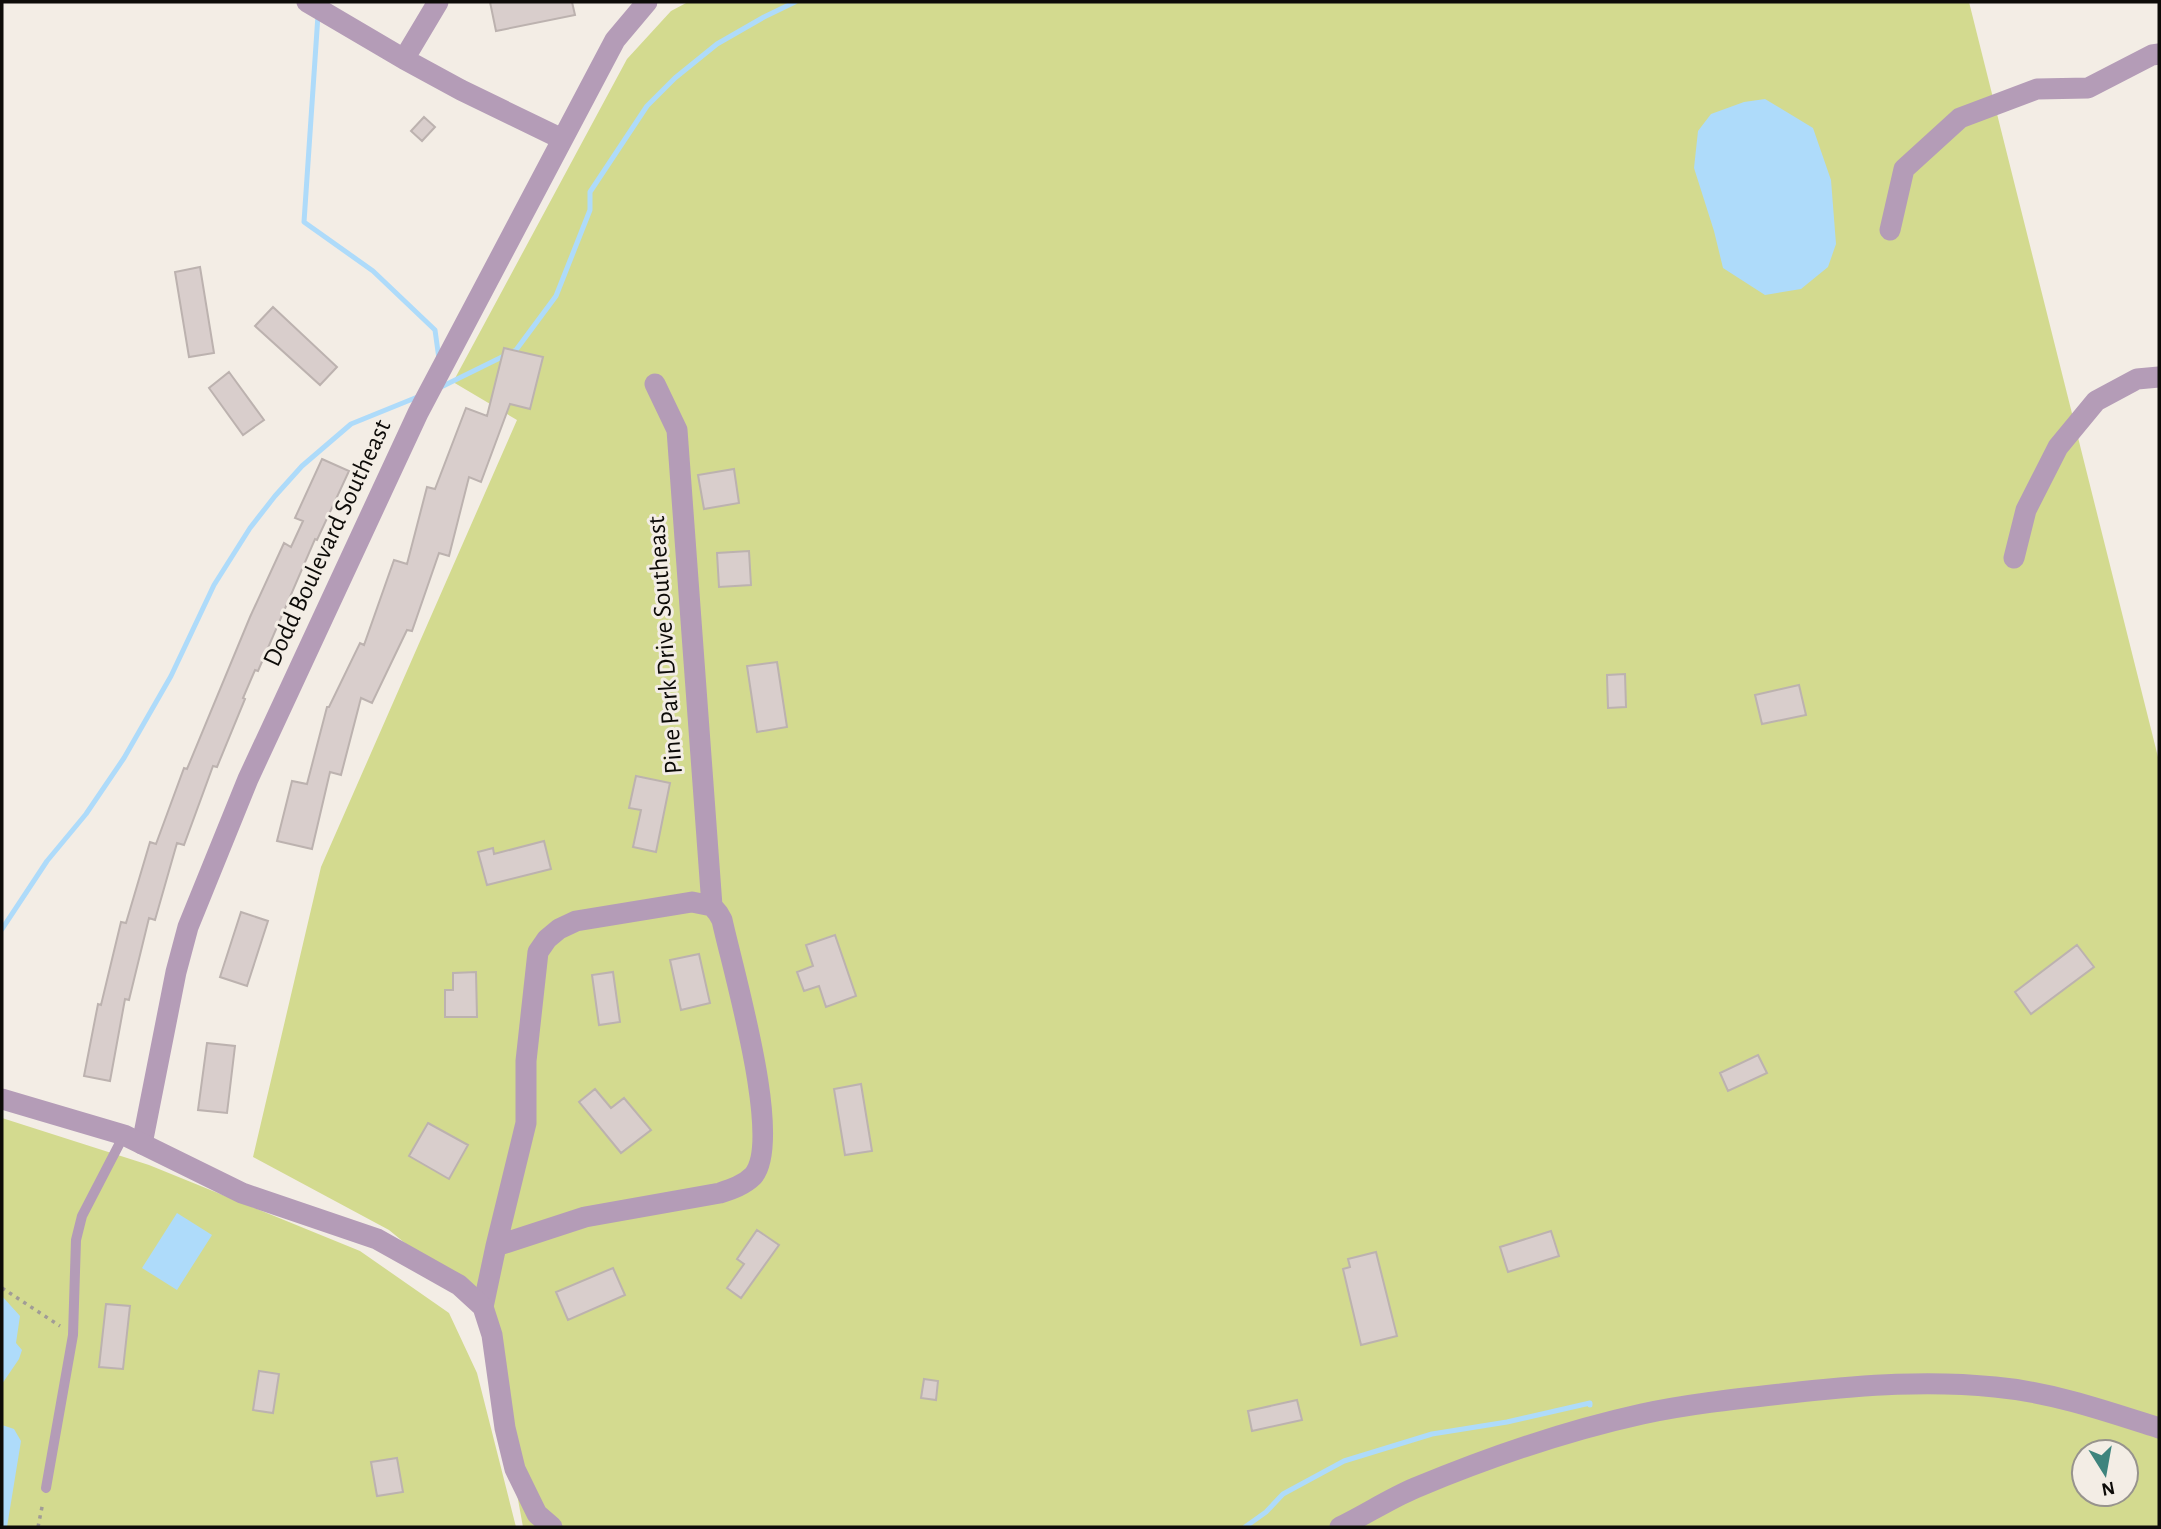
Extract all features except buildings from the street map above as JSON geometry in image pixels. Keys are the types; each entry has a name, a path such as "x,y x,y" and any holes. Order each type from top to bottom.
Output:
{"street":[{"path":"307,2 461,90 562,139"},
{"path":"404,59 438,2"},
{"name":"Dodd Boulevard Southeast","path":"133,1139 188,928 248,779 418,413 615,40 647,2"},
{"path":"1890,230 1904,169 1960,117 2037,89 2088,88 2152,55 2159,54"},
{"path":"2014,558 2026,510 2058,447 2096,401 2137,379 2159,377"},
{"name":"Pine Park Drive Southeast","path":"496,1246 585,1217 720,1193 741,1185 754,1175 761,1159 763,1136 760,1088 722,920 712,906 677,430 655,384"},
{"path":"483,1307 526,1123 526,1061 538,952 547,939 559,929 576,921 692,902 712,906"},
{"path":"2,1099 133,1139 242,1193 377,1239 459,1285 483,1307 492,1335 505,1428 515,1469 537,1514 552,1527"},
{"path":"1340,1527 1413,1489 1486,1461 1640,1414 1721,1400 1862,1385 1919,1383 1996,1387 2071,1401 2159,1428"}],"lane":[{"path":"47,1488 73,1335 76,1240 82,1216 133,1139"}],"path":[{"path":"2,1288 73,1335"},
{"path":"38,1527 47,1488"}],"green space":[{"path":"688,2 1969,2 2159,761 2159,1527 523,1527 483,1307 389,1230 253,1157 321,867 517,420 453,382 627,59 671,11"},
{"path":"2,1118 149,1165 360,1251 449,1313 477,1373 516,1527 2,1527"}],"water":[{"path":"1765,99 1813,128 1831,180 1836,244 1828,267 1801,289 1765,295 1723,268 1694,168 1698,131 1711,114 1744,102"},
{"path":"177,1213 212,1235 177,1290 142,1268"},
{"path":"2,1296 20,1316 16,1343 22,1350 2,1384"},
{"path":"2,1425 14,1429 21,1441 7,1527 2,1527"}],"waterway":[{"path":"439,388 516,350 556,296 590,210 590,192 647,106 675,78 717,44 795,2"},
{"path":"318,15 304,222 373,271 435,330 439,359"},
{"path":"2,929 47,861 86,814 124,758 171,676 214,585 250,528 275,496 302,466 351,424 420,396"},
{"path":"1245,1527 1266,1512 1283,1494 1344,1461 1432,1434 1590,1405"}]}
